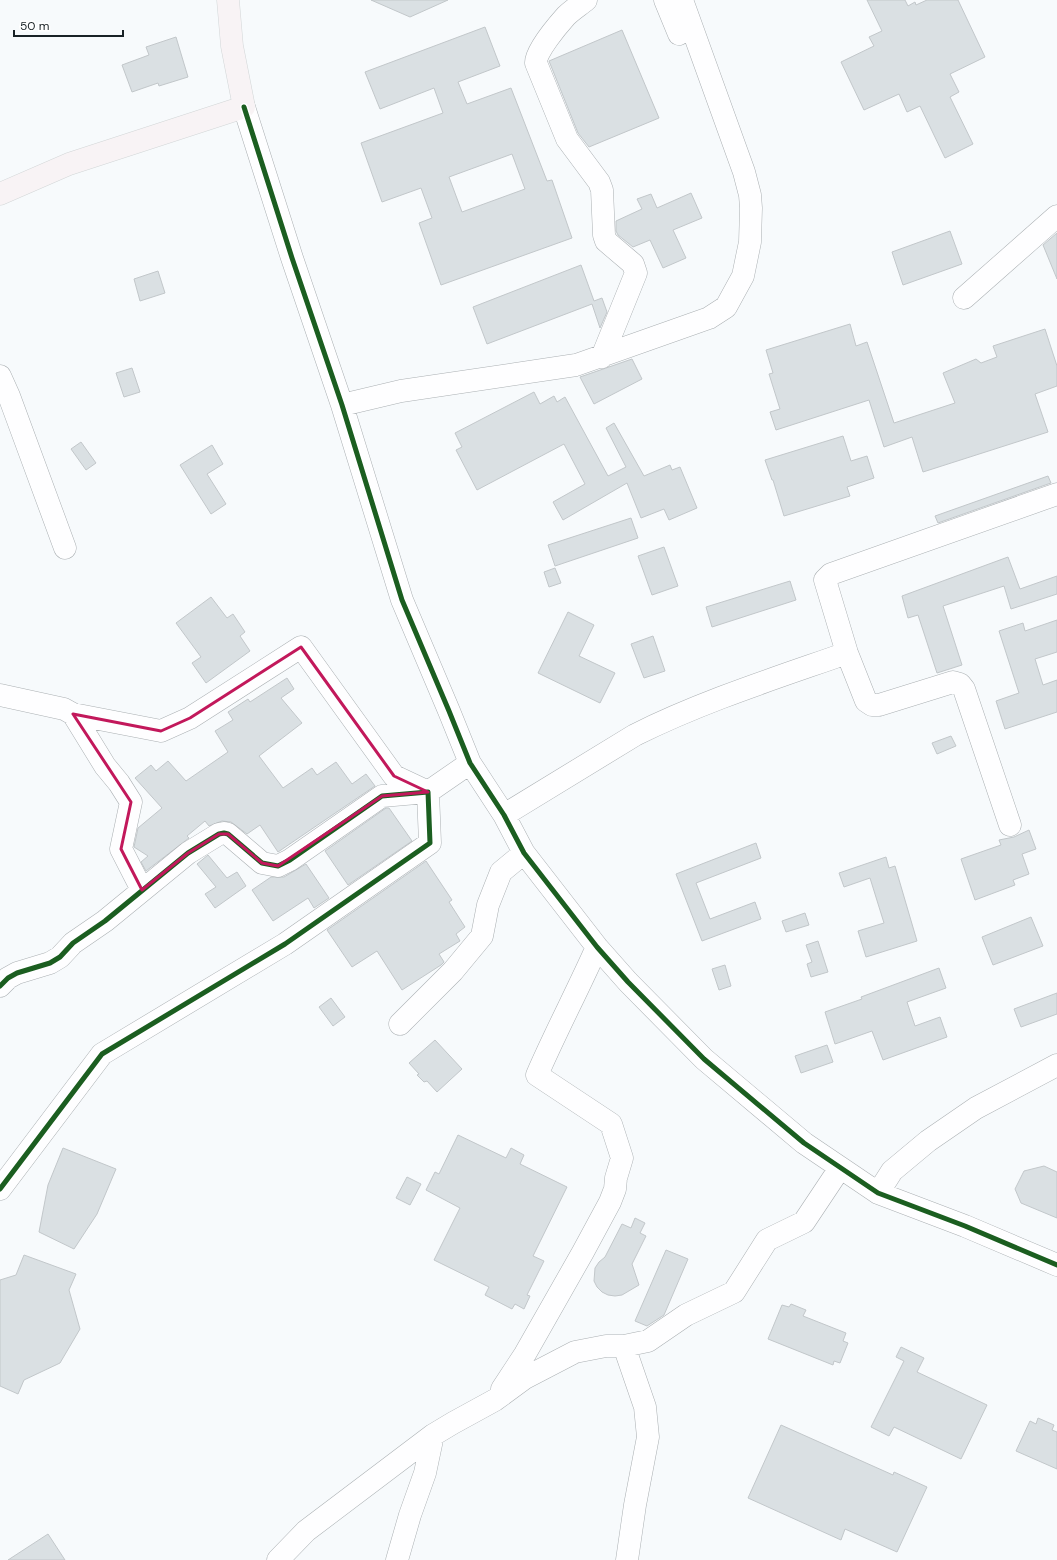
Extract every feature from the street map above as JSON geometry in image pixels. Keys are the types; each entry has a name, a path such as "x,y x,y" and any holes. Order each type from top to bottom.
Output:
{"main road":[{"path":"0,194 69,164 244,107 232,46 228,0"}],"street":[{"path":"586,0 567,15 537,55 536,63 567,138 599,182 602,190 604,235 606,241 635,267 636,273 602,357"},
{"path":"665,0 720,141 729,168 738,204 738,241 736,256 726,284 726,307"},
{"path":"342,404 401,391 576,365 702,322 726,307 743,276 750,242 750,195 744,172 682,0"},
{"path":"244,107 292,258 342,404 402,600 470,763 504,815 524,853 597,947 628,982 704,1059 804,1143 878,1193 965,1226 1057,1265"},
{"path":"964,298 1057,216"},
{"path":"0,376 9,396 65,548"},
{"path":"1010,825 964,689 960,684 953,682 879,705 872,705 866,701 847,653 825,580 827,576 1057,494"},
{"path":"0,695 64,709 73,714 161,731 190,718 301,647 394,776 428,792"},
{"path":"504,815 635,735 657,724 741,691 847,653"},
{"path":"73,714 105,766 119,783 131,802 121,849 142,890"},
{"path":"0,986 8,978 17,973 50,963 60,957 73,943 105,921 188,853 219,834 228,834 262,863 278,866 290,860 382,796 428,792 470,763"},
{"path":"0,1189 102,1054 286,944 430,843 428,792"},
{"path":"400,1024 453,971 482,936 488,905 501,872 524,853"},
{"path":"495,1400 525,1354 610,1202 615,1189 622,1158 611,1124 537,1075 597,947"},
{"path":"878,1193 892,1171 928,1141 976,1108 1057,1065"},
{"path":"278,1560 306,1531 432,1435 495,1400 525,1378 575,1352 606,1346 624,1346 648,1341 686,1315 734,1292 767,1240 804,1222 840,1168"},
{"path":"624,1346 645,1406 648,1437 635,1505 627,1560"},
{"path":"397,1560 410,1515 425,1473 432,1435"}],"highlighted area":[{"path":"301,647 394,776 428,792 382,796 278,866 262,863 228,834 219,834 188,853 142,890 121,849 131,802 73,714 161,731 190,718"}],"building":[{"path":"371,0 448,0 410,17"},
{"path":"867,0 905,0 908,6 915,2 916,5 927,0 958,0 985,57 950,74 959,92 950,97 973,144 945,158 920,106 907,112 899,94 864,110 841,62 874,46 869,37 882,31"},
{"path":"485,27 500,66 458,82 467,104 511,88 547,181 552,180 572,238 441,285 419,223 432,218 421,188 382,202 361,143 443,113 434,88 380,109 365,72","holes":["512,154 525,189 462,212 449,177"]},
{"path":"622,30 659,118 589,147 578,133 549,61"},
{"path":"176,37 188,77 159,86 158,83 132,92 122,65 149,55 146,47"},
{"path":"691,193 702,218 673,230 686,258 663,268 650,240 633,247 618,235 616,231 616,221 642,209 637,199 651,194 657,208"},
{"path":"950,231 962,264 903,285 892,252"},
{"path":"1057,233 1057,279 1043,245"},
{"path":"581,265 594,301 602,298 607,312 600,328 592,304 487,344 473,307"},
{"path":"158,271 165,293 140,301 134,279"},
{"path":"850,324 856,346 867,342 894,423 955,403 943,373 976,359 981,363 997,357 993,346 1045,329 1057,366 1057,386 1035,394 1048,432 923,472 912,437 884,447 869,400 776,430 770,412 780,409 769,374 773,373 766,350"},
{"path":"632,359 642,379 594,404 580,377"},
{"path":"132,368 140,392 124,397 116,373"},
{"path":"534,392 540,404 554,396 557,402 565,397 608,476 626,467 606,428 614,423 644,476 670,465 672,470 680,467 697,508 669,520 664,509 641,518 627,483 563,520 553,502 585,484 564,444 477,490 456,450 462,447 455,433"},
{"path":"843,436 851,461 867,456 874,478 847,487 850,496 784,516 765,460"},
{"path":"81,442 96,463 86,470 71,449"},
{"path":"212,445 223,464 207,474 226,504 211,514 180,465"},
{"path":"1048,476 1051,483 938,523 935,516"},
{"path":"631,518 638,538 555,566 548,545"},
{"path":"664,547 678,586 652,595 638,556"},
{"path":"1008,557 1020,589 1057,576 1057,594 1011,609 1004,586 943,606 962,665 937,673 918,615 908,618 902,596"},
{"path":"555,568 561,583 549,587 544,572"},
{"path":"790,581 796,600 712,627 706,607"},
{"path":"211,597 227,618 233,614 245,632 240,636 250,651 206,683 192,663 201,657 176,623"},
{"path":"568,612 594,625 579,656 615,673 600,703 538,673"},
{"path":"1057,620 1057,652 1035,659 1043,685 1057,680 1057,712 1005,729 996,701 1019,693 999,631 1023,623 1025,631"},
{"path":"653,636 665,671 644,678 631,644"},
{"path":"287,678 294,689 281,698 302,723 259,756 283,788 312,768 317,775 336,762 352,784 366,774 375,786 278,852 260,825 247,834 231,822 222,821 209,826 205,821 187,836 189,838 146,871 141,862 148,856 134,847 138,828 162,808 135,778 151,765 156,771 168,761 186,781 228,752 215,731 233,720 228,712 248,699 250,702"},
{"path":"951,736 956,746 937,754 932,743"},
{"path":"386,808 389,808 412,841 348,885 325,851"},
{"path":"1029,830 1036,849 1022,854 1029,874 1013,880 1015,885 975,900 961,859 1001,845 999,840 1014,837"},
{"path":"756,843 761,858 696,883 710,919 755,902 761,919 702,941 676,874"},
{"path":"208,855 227,878 237,872 246,886 215,908 205,894 216,887 197,864"},
{"path":"886,857 889,868 895,866 917,941 866,957 858,931 884,923 870,878 844,887 839,873"},
{"path":"426,861 452,900 449,902 465,927 456,934 460,941 439,954 444,962 441,965 402,990 377,951 352,967 327,930"},
{"path":"306,864 329,898 314,908 308,898 273,921 252,890 271,877 284,877"},
{"path":"805,913 809,925 786,932 782,921"},
{"path":"1031,917 1043,946 993,965 982,937"},
{"path":"818,941 828,972 811,977 807,964 812,962 806,945"},
{"path":"725,965 731,986 719,990 712,969"},
{"path":"939,968 946,988 907,1002 915,1026 940,1017 947,1037 883,1060 872,1031 835,1044 825,1012"},
{"path":"1057,993 1057,1014 1021,1027 1014,1009"},
{"path":"331,998 345,1017 333,1026 319,1007"},
{"path":"435,1040 462,1069 437,1092 427,1081 424,1082 417,1075 419,1074 409,1063"},
{"path":"827,1045 833,1062 801,1073 795,1056"},
{"path":"458,1135 506,1158 511,1148 524,1155 520,1164 567,1187 533,1256 544,1261 527,1295 530,1296 524,1309 515,1304 512,1309 485,1295 489,1287 434,1260 460,1208 426,1190 435,1172 439,1174"},
{"path":"63,1148 116,1169 97,1214 74,1249 39,1232 48,1185"},
{"path":"1044,1166 1057,1172 1057,1218 1021,1203 1015,1189 1024,1171"},
{"path":"407,1177 421,1184 410,1205 396,1198"},
{"path":"635,1218 645,1223 640,1233 646,1236 632,1264 639,1285 622,1295 608,1295 597,1287 594,1281 595,1268 605,1257 622,1224 631,1228"},
{"path":"666,1250 688,1259 664,1315 647,1326 635,1321"},
{"path":"24,1255 76,1274 69,1290 80,1329 60,1363 24,1380 18,1394 0,1386 0,1280 16,1275"},
{"path":"791,1304 806,1310 803,1316 846,1333 843,1341 848,1343 840,1363 834,1361 833,1365 768,1339 782,1305 789,1307"},
{"path":"901,1347 924,1358 917,1372 987,1405 961,1459 894,1427 889,1436 871,1427 904,1361 896,1357"},
{"path":"1038,1418 1054,1425 1052,1430 1057,1432 1057,1469 1016,1451 1030,1421 1036,1424"},
{"path":"781,1425 893,1475 894,1472 927,1487 897,1552 845,1529 841,1540 748,1498"},
{"path":"48,1534 65,1560 8,1560"}],"cycle path":[{"path":"244,107 292,258 342,405 402,600 470,763 504,815 524,853 597,947 628,982 704,1059 804,1143 878,1193 965,1226 1057,1265"},
{"path":"0,986 8,978 17,973 50,963 60,957 73,943 105,921 188,853 219,834 228,834 262,863 278,866 290,860 382,796 428,792 430,843 285,944 102,1054 0,1189"}]}
